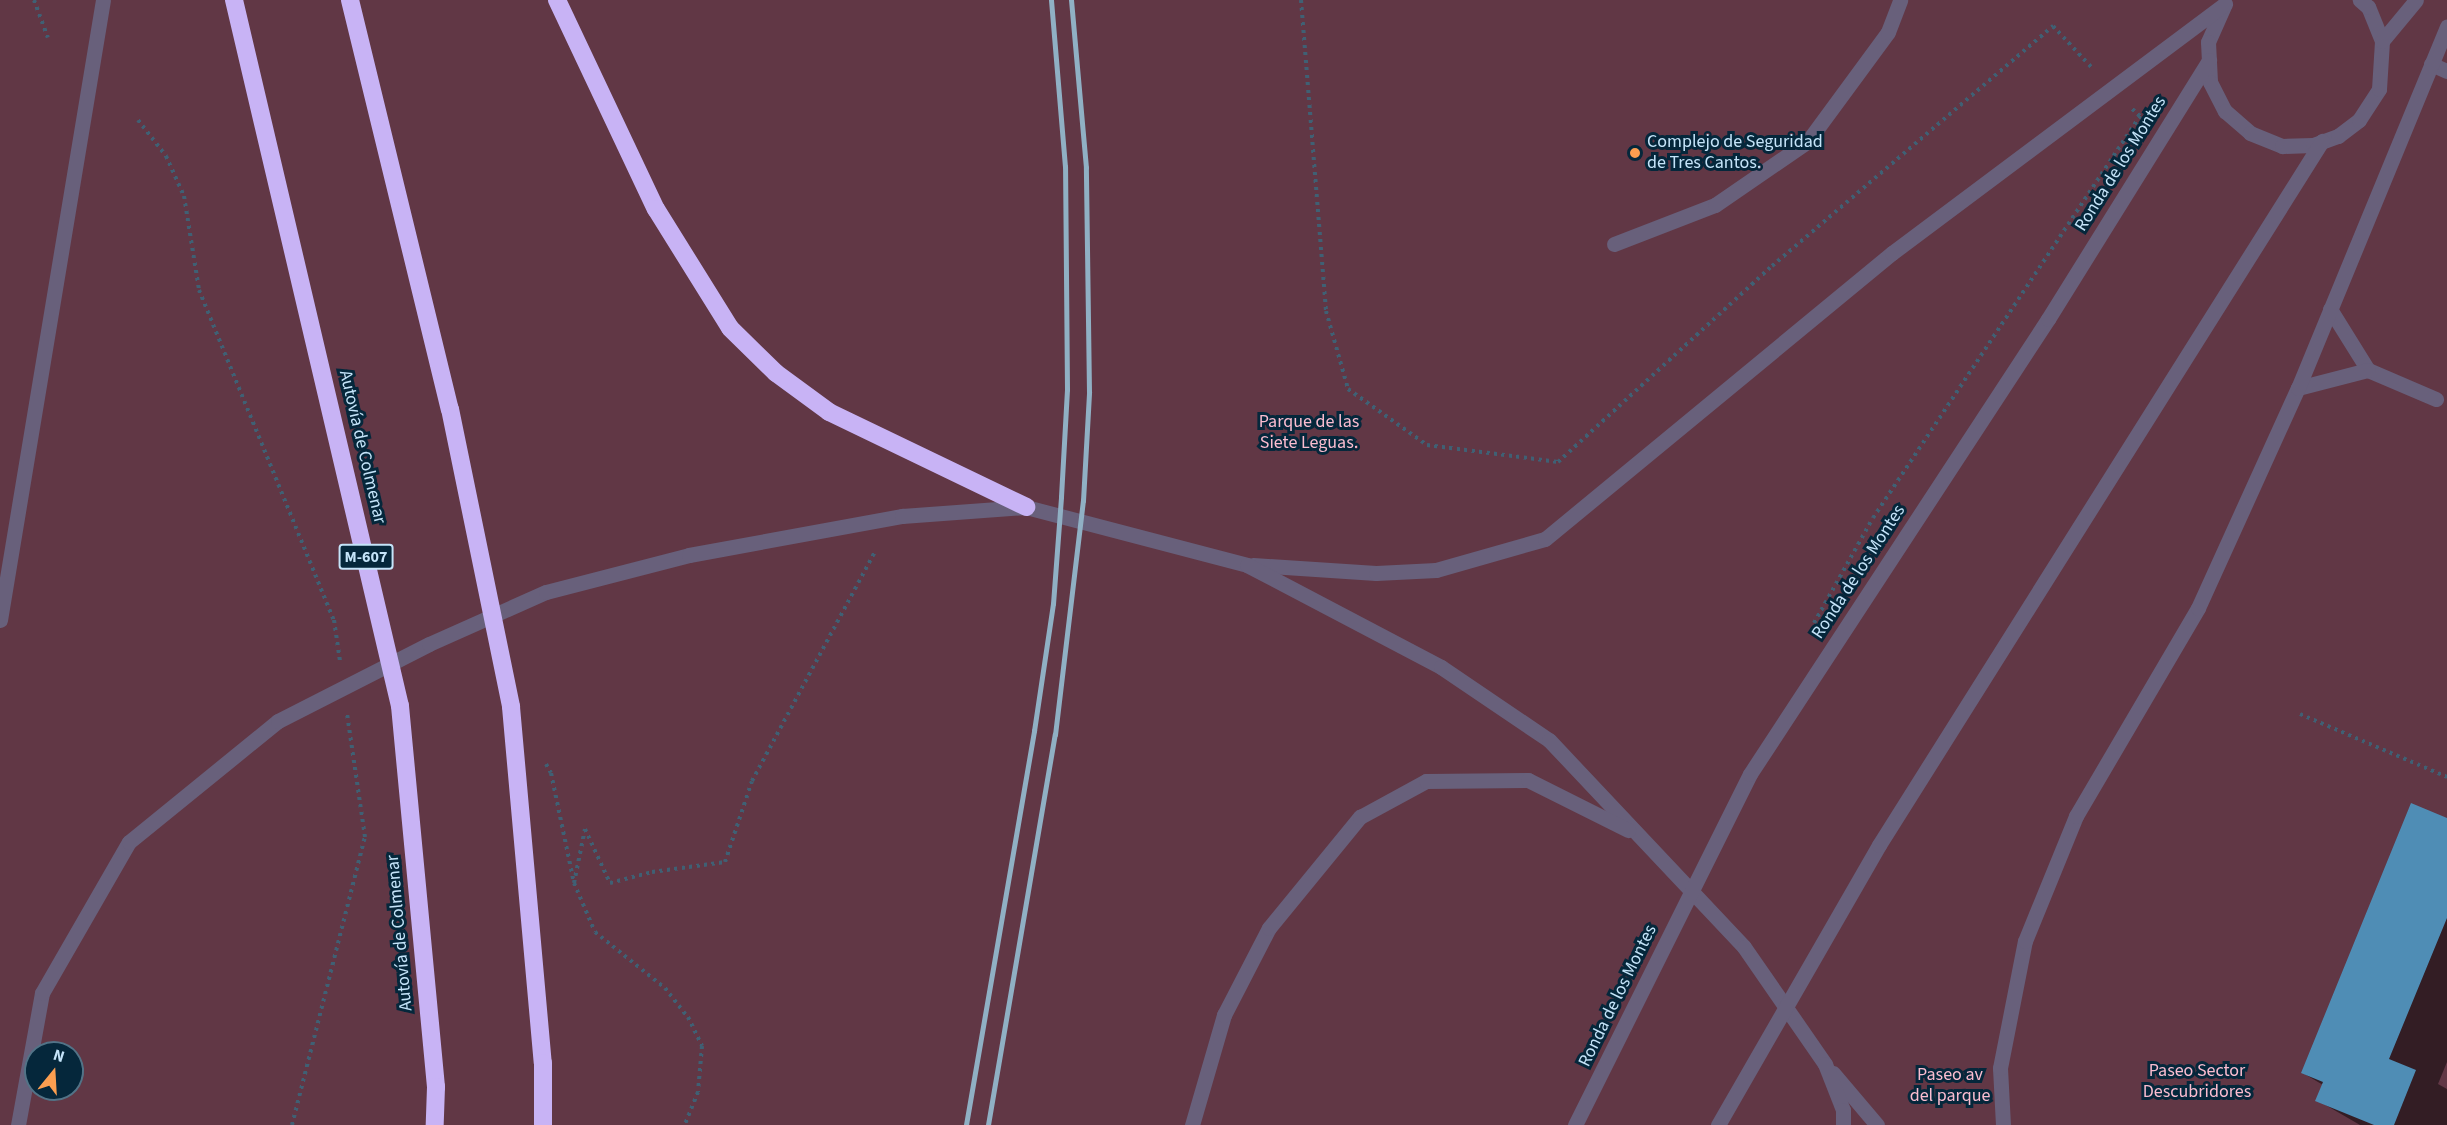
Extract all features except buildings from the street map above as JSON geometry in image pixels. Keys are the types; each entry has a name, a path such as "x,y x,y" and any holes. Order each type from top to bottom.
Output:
{"highway":[{"name":"Autovía de Colmenar","path":"234,0 400,706 436,1087 435,1125"},
{"path":"350,0 450,409 511,707 543,1063 543,1125"},
{"path":"557,0 656,209 730,328 776,373 829,412 1026,507"}],"street":[{"path":"0,620 103,0"},
{"path":"1614,244 1715,205 1808,141 1888,32 1900,0"},
{"path":"2227,2 2208,42 2210,82 2225,111 2250,133 2282,146 2322,141 2338,136 2359,120 2379,88 2382,41 2368,7 2360,0"},
{"path":"2382,41 2416,0"},
{"path":"18,1125 42,993 129,842 278,721 429,644 546,592 689,555 890,518 1026,507 1247,565 1376,573 1436,570 1545,539 1892,253 2227,2"},
{"path":"2002,1125 2000,1068 2029,930 2076,816 2198,608 2298,388 2447,27"},
{"name":"Ronda de los Montes","path":"1575,1125 1750,774 2048,319 2209,60"},
{"path":"2431,64 2447,71"},
{"path":"1718,1125 1878,845 2322,141"},
{"path":"2330,309 2368,370 2436,399"},
{"path":"2298,388 2368,370"},
{"path":"1247,565 1441,667 1549,740 1744,947 1826,1064 1877,1125"},
{"path":"1191,1125 1224,1015 1269,928 1360,817 1426,781 1527,780 1639,835"},
{"path":"1826,1064 1843,1110 1842,1125"}],"path":[{"path":"34,0 48,38"},
{"path":"1301,0 1326,311 1348,389 1427,445 1558,462 1772,266 2054,26"},
{"path":"138,120 166,156 184,195 199,290 334,620 341,666"},
{"path":"574,883 585,829 610,883 652,872 725,862 752,781 875,552"},
{"path":"292,1125 365,837 346,700"},
{"path":"2300,714 2447,777"},
{"path":"540,754 551,773 574,883 595,932 665,988 688,1017 702,1046 698,1092 685,1125"}],"green space":[{"path":"0,0 2447,0 2447,1125 0,1125"}],"railway":[{"path":"966,1125 1034,731 1053,604 1067,390 1065,167 1051,0"},
{"path":"988,1125 1055,735 1083,501 1089,392 1086,168 1071,0"}],"place":[{"name":"Complejo de Seguridad de Tres Cantos.","path":"1635,153"}],"park label":[{"name":"Parque de las Siete Leguas.","path":"1309,433"},
{"name":"Paseo Sector Descubridores","path":"2197,1082"},
{"name":"Paseo av del parque","path":"1950,1086"}]}
